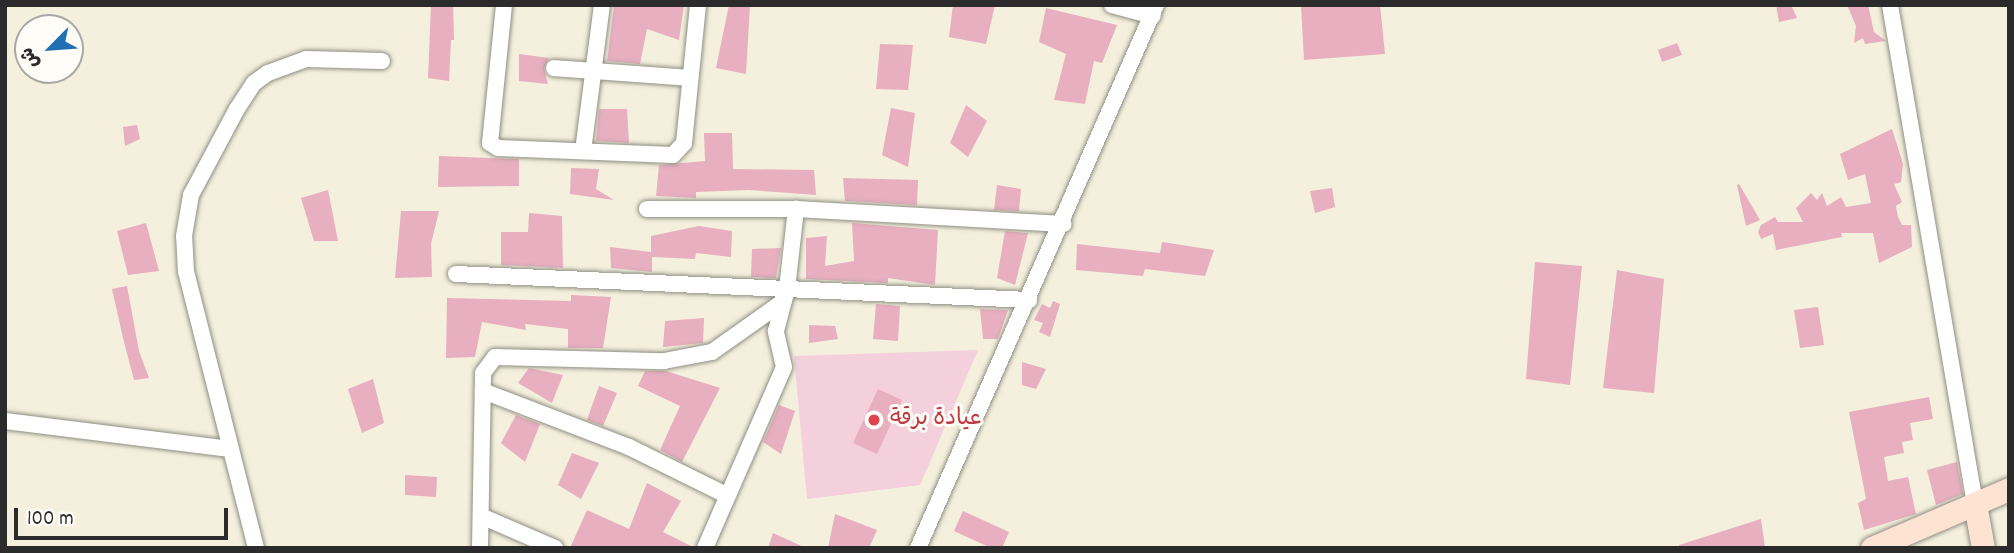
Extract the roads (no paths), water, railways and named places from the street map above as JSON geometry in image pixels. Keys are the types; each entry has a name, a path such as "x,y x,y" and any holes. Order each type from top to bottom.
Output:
{"main road":[{"path":"1872,548 2009,489"},
{"path":"1975,504 1983,548"}],"street":[{"path":"504,5 490,143 499,148 677,154 684,143 698,5"},
{"path":"583,151 602,5"},
{"path":"918,548 1064,224 1154,10 1112,5"},
{"path":"1891,5 1975,504"},
{"path":"256,548 186,272 184,236 191,195 237,109 254,83 268,73 306,59 382,61"},
{"path":"554,68 690,78"},
{"path":"647,209 796,209 1064,224"},
{"path":"705,548 783,367 775,340 785,295 796,209"},
{"path":"456,274 785,295 1029,300"},
{"path":"480,548 483,391 486,365 495,357 664,361 712,352 785,295"},
{"path":"483,391 629,447 728,496"},
{"path":"5,421 230,449"},
{"path":"481,516 555,548"}],"place":[{"name":"عيادة برقة","path":"874,420"}]}
